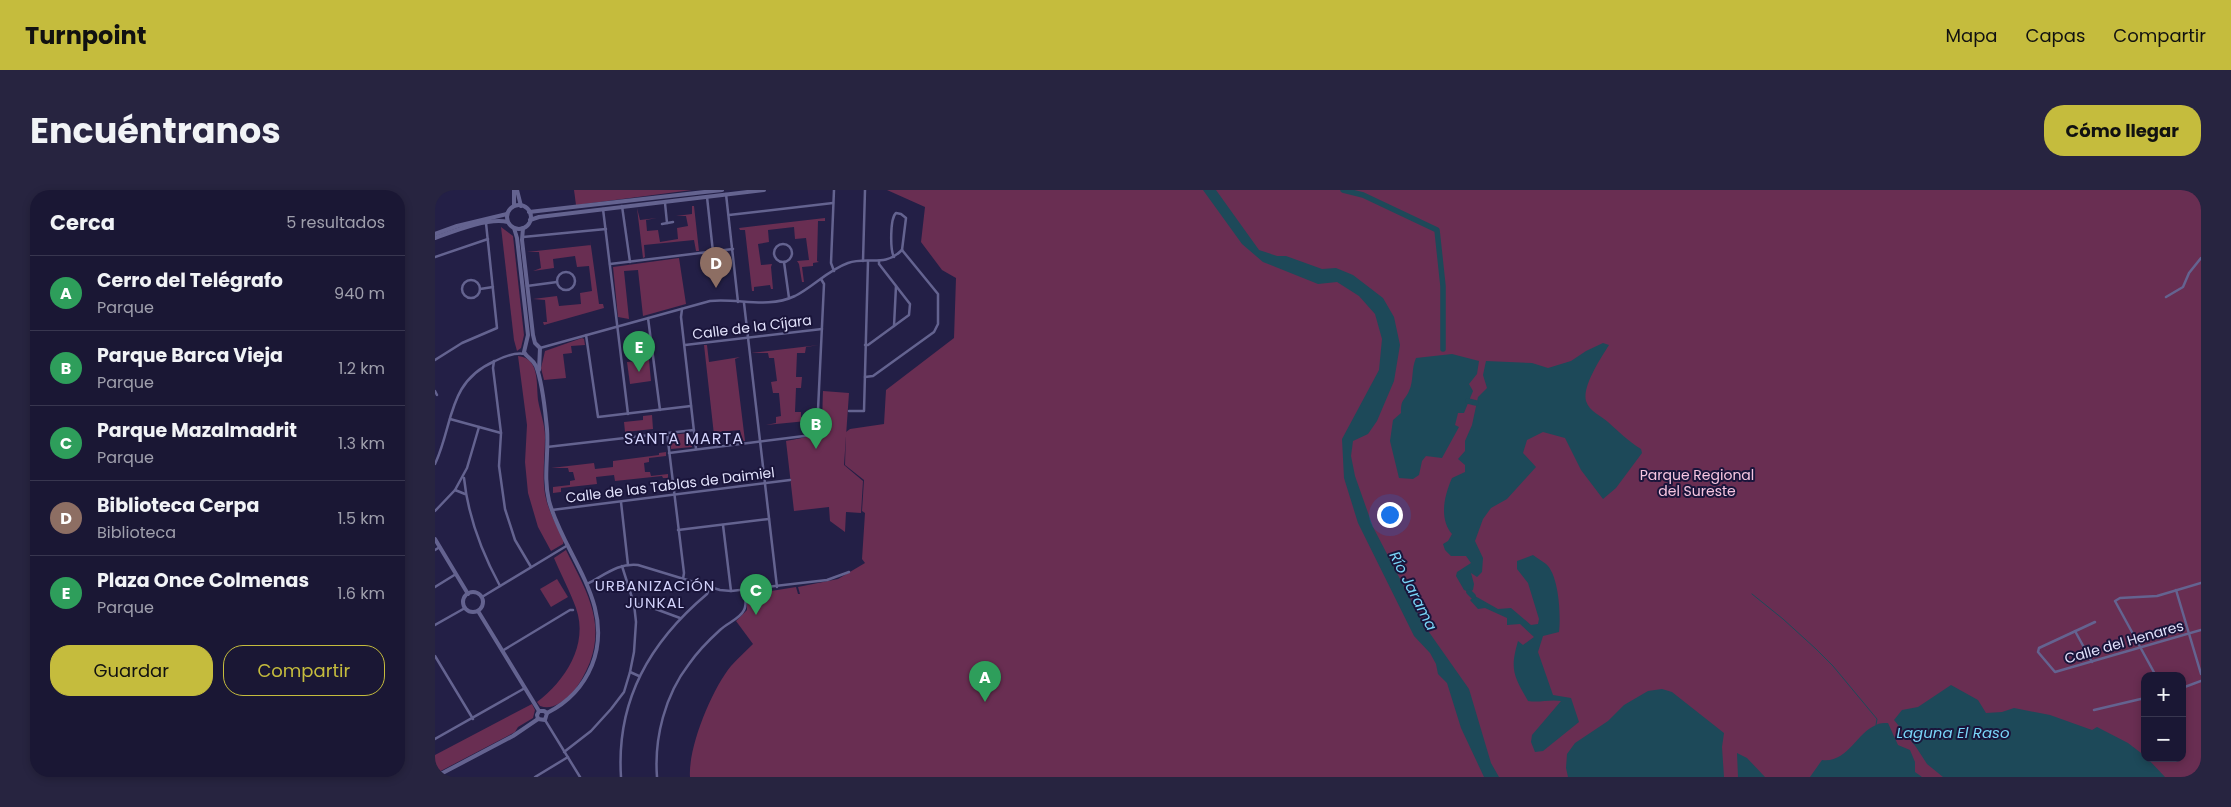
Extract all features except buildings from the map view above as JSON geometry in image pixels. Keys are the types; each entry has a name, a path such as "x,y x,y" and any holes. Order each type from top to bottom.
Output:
{"street":[{"path":"515,190 521,206 529,212 722,190"},
{"path":"435,234 457,226 507,214 514,206 515,190"},
{"path":"541,348 535,343 521,236 523,228 530,220 539,217 622,206 764,190"},
{"path":"833,271 831,263 834,190"},
{"path":"863,261 865,190"},
{"path":"726,194 738,302"},
{"path":"707,197 713,252"},
{"path":"664,201 667,223"},
{"path":"729,215 833,203"},
{"path":"514,206 521,206"},
{"path":"622,206 630,262"},
{"path":"603,209 628,414"},
{"path":"529,212 530,220"},
{"path":"541,348 710,301 765,303 789,298 846,264 879,261 894,257 902,250 906,218 896,213 893,218 891,242 891,251 894,257"},
{"path":"507,214 508,222 514,228 517,238 527,344 525,354"},
{"path":"435,238 486,223 508,222"},
{"path":"662,224 673,222"},
{"path":"435,360 462,343 497,328 486,223"},
{"path":"514,228 523,228"},
{"path":"521,236 527,238 605,229"},
{"path":"435,256 488,239"},
{"path":"781,244 787,245 792,251 790,259 784,262 779,261 775,256 775,250 781,244"},
{"path":"610,264 733,249"},
{"path":"865,378 873,376 934,332 937,327 938,294 902,250"},
{"path":"2165,297 2183,287 2189,273 2201,258"},
{"path":"849,411 864,411 868,261"},
{"path":"865,345 868,345 909,315 910,308 879,264 879,261"},
{"path":"784,262 789,298"},
{"path":"565,272 573,276 575,282 573,287 568,290 562,290 557,282 560,275 565,272"},
{"path":"669,453 812,435 819,427 823,284 821,279"},
{"path":"470,280 478,283 480,288 479,294 471,298 466,296 463,291 463,286 470,280"},
{"path":"527,286 557,282"},
{"path":"894,326 896,286"},
{"path":"480,288 493,287"},
{"path":"744,302 777,587"},
{"path":"683,308 681,317 696,449"},
{"path":"674,311 681,317"},
{"path":"648,318 660,410"},
{"name":"Calle de la Cíjara","path":"684,345 822,330"},
{"path":"586,335 598,416 691,406"},
{"path":"527,344 535,343"},
{"path":"540,384 539,355 541,348"},
{"path":"435,464 457,396 465,382 478,369 494,361 520,353 531,358 536,367 540,384 547,430 546,477 552,510 587,584 594,602 598,621 598,637 594,659 586,678 577,692 563,704 547,713 545,720 580,777"},
{"path":"531,358 539,355"},
{"path":"494,361 493,368 501,433 499,466 505,509 515,540 531,567"},
{"path":"435,391 437,395"},
{"path":"450,419 501,433"},
{"path":"479,427 464,478 465,494 482,552 500,586"},
{"path":"547,447 694,430"},
{"path":"667,433 684,573 683,579"},
{"path":"435,511 464,478"},
{"name":"Calle de las Tablas de Daimiel","path":"552,510 790,480"},
{"path":"455,490 465,494"},
{"path":"621,501 628,565"},
{"path":"678,530 769,519"},
{"path":"723,525 731,591"},
{"path":"435,539 468,594"},
{"path":"482,597 568,545"},
{"path":"435,550 440,547"},
{"path":"587,584 612,568 628,565 638,565 710,587 731,591 745,591 827,580 849,572"},
{"path":"565,752 591,731 624,692 630,672 636,637 634,604 622,566"},
{"path":"435,587 456,574"},
{"path":"2154,672 2115,600 2120,598 2157,596 2201,583"},
{"path":"621,777 623,727 631,695 639,676 658,644 680,618 707,594 710,587"},
{"path":"2176,590 2201,674"},
{"path":"657,777 656,752 661,724 673,690 687,665 698,652 722,628 744,612 746,607 745,591"},
{"path":"474,592 482,597 482,606 478,611 471,612 465,608 463,602 468,594 474,592"},
{"path":"634,604 642,604 680,618"},
{"path":"435,625 465,608"},
{"path":"502,651 570,610 573,610"},
{"path":"478,611 539,711 538,719"},
{"name":"Calle del Henares","path":"2095,622 2039,648 2038,652 2055,672 2201,630"},
{"path":"2075,631 2092,662"},
{"path":"435,656 436,662 473,719"},
{"path":"630,672 639,676"},
{"path":"2186,687 2201,681"},
{"path":"435,739 525,688"},
{"path":"624,692 631,695"},
{"path":"2094,710 2141,699"},
{"path":"539,711 543,710 547,713"},
{"path":"435,777 521,731 538,719 545,720"},
{"path":"535,777 567,757"}],"green space":[{"path":"574,190 692,190 576,205"},
{"name":"Parque Regional del Sureste","path":"887,190 2201,190 2201,777 690,777 693,750 709,703 731,666 753,644 736,621 747,610 747,595 796,587 798,594 800,594 798,587 838,579 865,563 862,559 865,513 862,511 864,480 845,465 846,432 850,429 884,424 886,390 954,338 956,278 942,270 921,242 925,207"},
{"path":"692,206 694,206 699,251 696,251 694,240 644,245 645,257 643,258 637,208 640,220 657,218 646,220 647,231 658,230 660,242 678,239 677,228 688,226 686,216 676,216 692,214"},
{"path":"825,218 825,221 818,221 817,261 819,262 813,263 813,266 802,267 804,282 802,282 797,261 809,260 806,238 795,239 794,227 768,230 769,242 758,244 761,265 772,264 773,289 771,289 770,285 754,287 754,291 752,291 745,230 740,230 739,228"},
{"path":"501,227 513,236 524,335 521,348 517,351 514,340"},
{"path":"591,245 599,304 603,304 604,308 544,325 543,322 547,322 545,300 533,299 557,296 559,306 581,304 580,293 592,291 589,266 577,267 575,256 553,259 554,268 533,271 541,268 539,252 527,252"},
{"path":"679,258 686,304 643,316 638,270 624,271 629,319 618,317 613,267"},
{"path":"582,338 585,345 571,346 572,353 563,354 566,378 544,380 541,368 545,351"},
{"path":"704,345 707,345 709,362 740,357 735,359 745,441 742,441 740,430 718,432 719,444 715,444"},
{"path":"819,345 806,347 805,353 797,353 796,377 802,377 801,388 796,388 795,412 801,412 801,417 817,418 817,420 766,425 776,423 776,417 781,416 779,393 773,393 771,382 777,381 774,358 769,358 768,353 751,353"},
{"path":"518,356 530,361 537,380 538,400 545,432 544,487 546,500 564,540 563,544 551,551 538,527 528,493 525,462 527,425"},
{"path":"649,360 651,381 630,384 627,362"},
{"path":"823,391 849,393 844,465 863,481 861,513 846,512 845,532 830,521 829,507 794,511 786,441 810,436 820,428 822,423"},
{"path":"652,415 653,429 625,432 624,422 643,420 643,416"},
{"path":"690,433 692,447 671,449 670,435"},
{"path":"666,452 666,456 649,458 649,462 644,463 645,472 650,472 651,476 668,474 668,478 663,478 662,476 615,481 614,475 596,477 597,484 561,488 561,492 553,493 553,487 570,485 570,481 575,480 573,472 569,472 568,468 551,468 594,463 595,469 613,467 613,461 659,455 659,453"},
{"path":"566,550 591,604 596,632 594,647 586,671 570,695 556,705 544,707 540,706 537,702 557,684 565,673 577,648 579,635 576,608 554,558"},
{"path":"557,579 568,597 551,607 540,589"},
{"path":"532,704 535,710 533,718 518,727 515,732 435,774 435,755"}],"water":[{"path":"1203,190 1216,190 1259,250 1277,256 1286,256 1322,269 1336,268 1353,275 1383,298 1394,317 1400,345 1394,381 1377,421 1368,434 1353,441 1351,456 1355,476 1373,527 1424,625 1469,689 1491,763 1499,777 1484,777 1461,728 1447,683 1438,674 1436,664 1430,653 1414,636 1358,523 1344,478 1342,439 1379,370 1382,339 1375,314 1359,296 1337,282 1318,284 1263,262 1242,244"},
{"path":"1603,343 1609,345 1589,380 1586,401 1592,410 1641,449 1642,453 1616,488 1603,499 1581,470 1565,438 1543,432 1527,440 1523,453 1536,467 1507,499 1491,508 1483,519 1475,541 1483,558 1482,572 1477,577 1471,573 1474,584 1473,590 1469,592 1464,590 1456,576 1457,572 1471,563 1466,556 1451,556 1445,550 1443,544 1448,541 1452,534 1445,521 1444,507 1452,478 1465,472 1465,465 1458,459 1465,451 1465,441 1472,425 1478,397 1487,388 1483,375 1486,361 1532,363 1548,368 1571,361"},
{"path":"1452,354 1479,361 1477,374 1469,384 1473,391 1464,413 1458,413 1455,425 1459,427 1442,458 1426,456 1422,461 1419,475 1413,479 1399,478 1390,441 1393,420 1401,413 1402,402 1411,387 1413,366 1416,358"},
{"path":"1533,555 1546,564 1554,577 1560,616 1559,632 1543,636 1538,652 1553,695 1571,698 1579,722 1543,751 1535,752 1531,742 1532,735 1561,701 1528,701 1516,678 1514,659 1518,641 1523,645 1534,637 1520,624 1507,625 1507,618 1485,608 1478,609 1470,600 1475,596 1498,609 1511,608 1531,625 1538,624 1539,619 1528,583 1517,569 1517,561"},
{"name":"Laguna El Raso","path":"1951,685 1978,700 1986,713 2002,712 2014,708 2050,715 2092,730 2097,727 2128,743 2141,753 2141,762 2151,762 2165,777 1943,777 1927,764 1894,720 1902,710 1918,707"},
{"path":"1662,689 1672,692 1724,733 1722,747 1724,777 1568,777 1566,768 1567,754 1575,743 1608,721 1624,705 1648,691"},
{"path":"1888,723 1898,745 1910,750 1915,762 1915,772 1922,777 1810,777 1822,760 1831,760 1839,757 1869,729 1879,724"},
{"path":"1737,753 1747,758 1765,777 1738,777"}],"waterway":[{"path":"1343,190 1363,195 1437,230 1443,286 1443,349"},
{"name":"Río Jarama","path":"1468,401 1476,403"},
{"path":"1469,592 1473,596"},
{"path":"1752,594 1783,619 1833,666 1877,719 1876,725"}],"place":[{"name":"Biblioteca Cerpa","path":"716,288"},
{"name":"Plaza Once Colmenas","path":"639,372"},
{"name":"Parque Barca Vieja","path":"816,449"},
{"name":"Parque Mazalmadrit","path":"756,615"},
{"name":"Cerro del Telégrafo","path":"985,702"}],"district":[{"name":"SANTA MARTA","path":"684,438"},
{"name":"URBANIZACIÓN JUNKAL","path":"655,594"}]}
